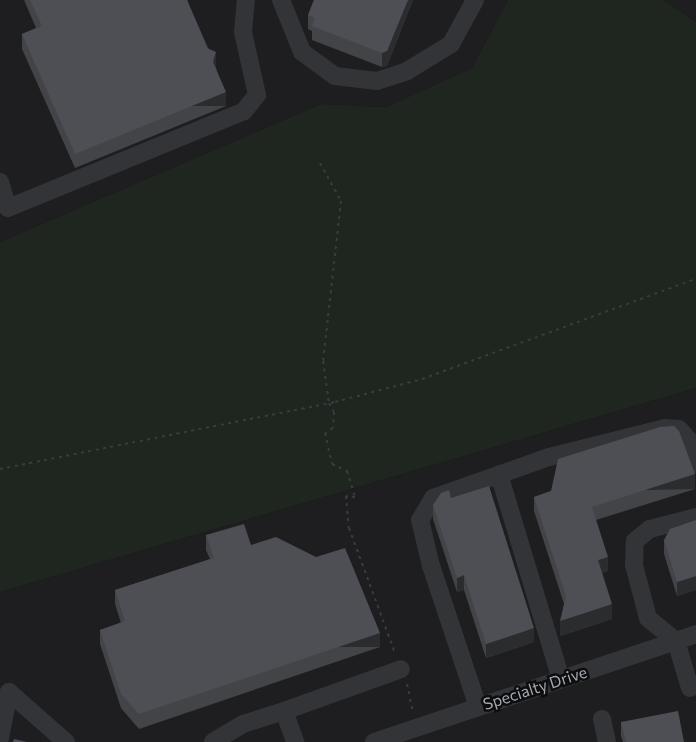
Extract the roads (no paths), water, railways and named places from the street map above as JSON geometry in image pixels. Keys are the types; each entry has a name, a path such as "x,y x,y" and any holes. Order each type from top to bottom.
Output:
{"street":[{"path":"0,182 8,208 244,111 257,95 243,32 246,0"},
{"path":"281,0 302,52 335,76 377,81 407,71 451,44 475,0"},
{"path":"478,707 431,566 420,520 433,498 549,457 665,428 679,429 689,440 696,464"},
{"path":"499,474 561,680"},
{"path":"690,688 675,641 648,618 634,565 635,541 650,529 696,517"},
{"name":"Specialty Drive","path":"383,741 696,634"},
{"path":"213,742 243,724 401,669"},
{"path":"0,738 9,692 66,742"},
{"path":"284,711 295,742"},
{"path":"602,719 607,742"}]}
